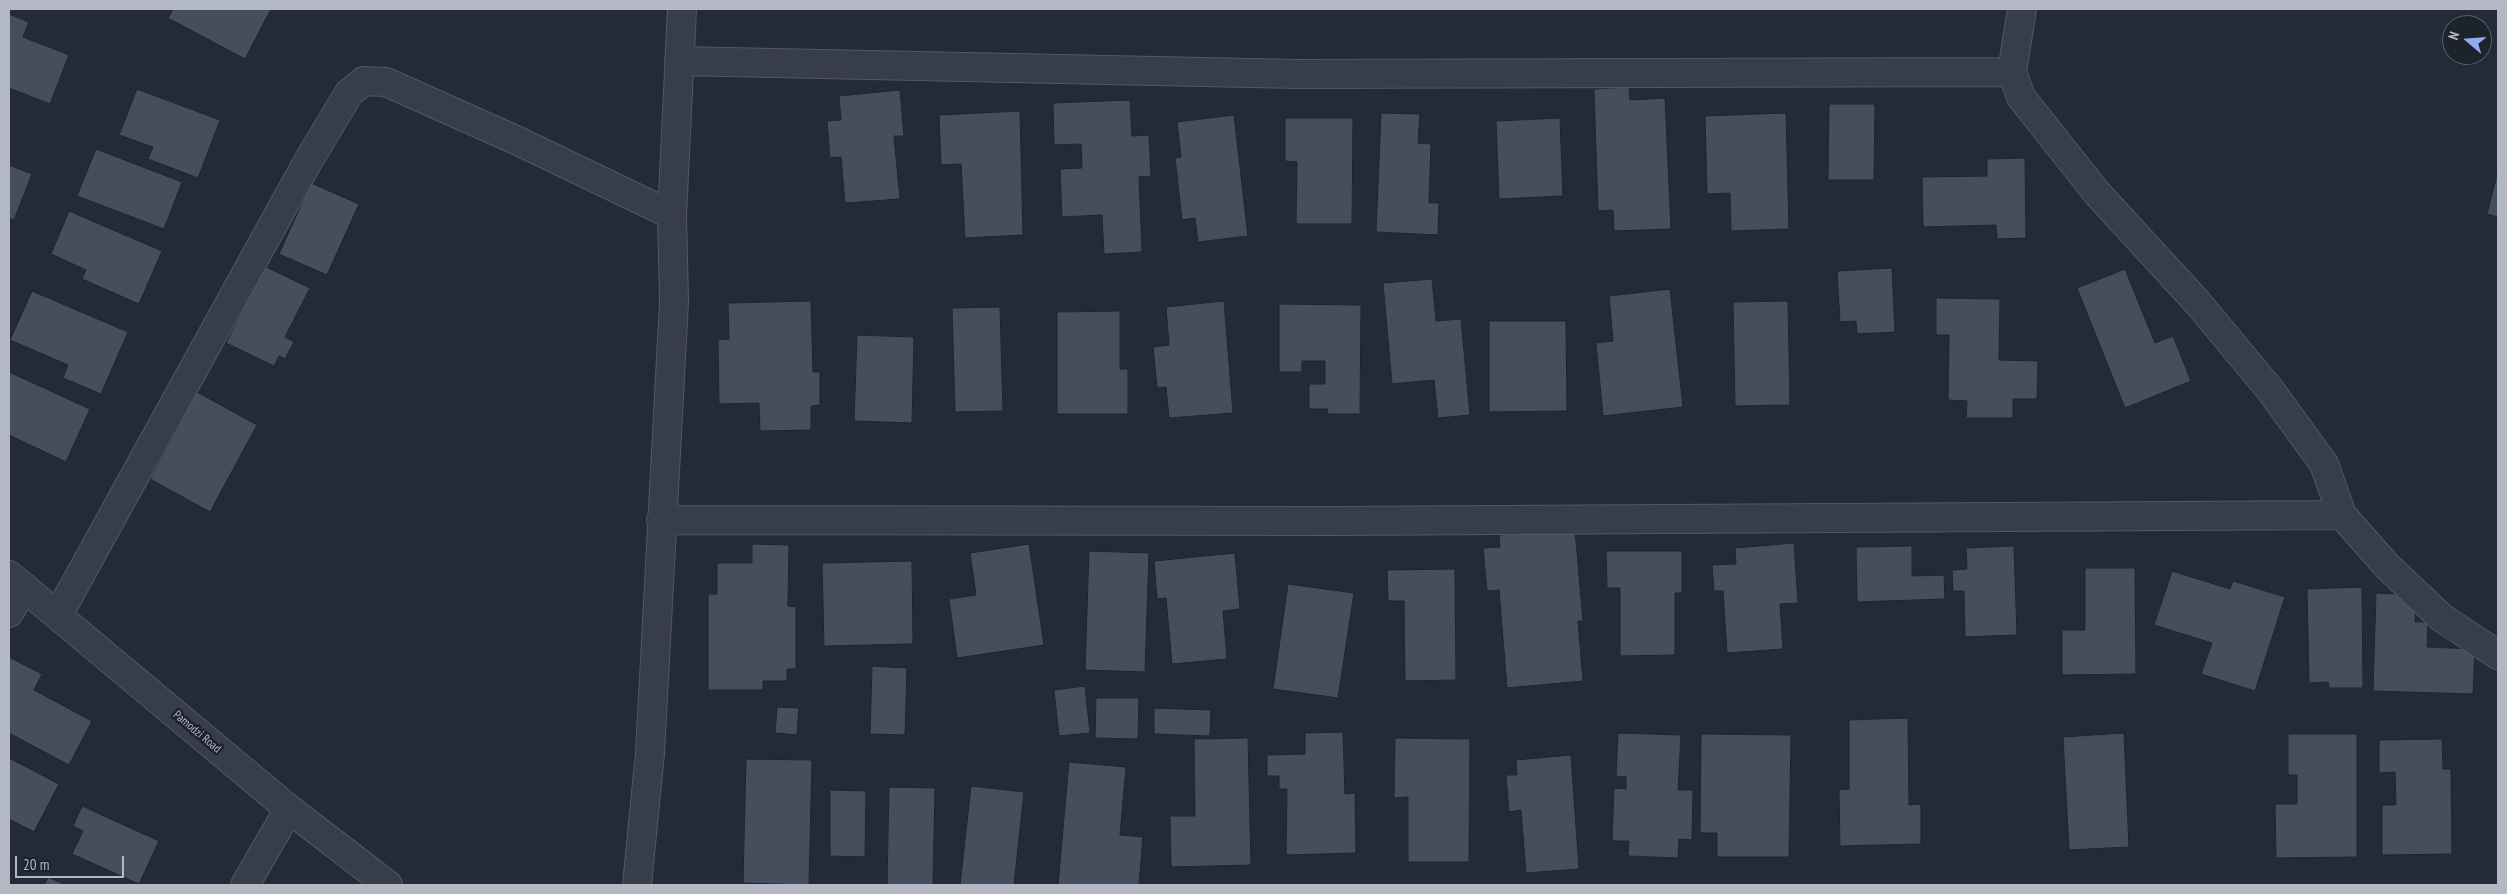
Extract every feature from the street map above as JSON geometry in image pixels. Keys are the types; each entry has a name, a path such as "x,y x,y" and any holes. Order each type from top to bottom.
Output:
{"street":[{"path":"637,885 650,753 674,302 672,215 682,9"},
{"path":"2022,9 2012,72 2020,97 2097,193 2198,303 2271,391 2324,464 2342,515 2388,567 2442,618 2498,656"},
{"path":"679,62 1298,74 2012,72"},
{"path":"58,615 307,163 349,93 364,82 386,82 518,141 672,215"},
{"path":"661,520 1343,521 2342,515"},
{"path":"9,613 16,581"},
{"name":"Pamodzi Road","path":"16,581 289,809 388,885"},
{"path":"245,885 289,809"}],"building":[{"path":"173,9 271,9 245,59 168,18"},
{"path":"9,14 29,22 23,37 69,55 50,104 9,88"},
{"path":"1629,87 1630,100 1665,98 1671,229 1614,231 1613,210 1598,211 1594,89"},
{"path":"137,89 220,120 198,178 148,159 153,147 119,135"},
{"path":"900,90 904,136 894,136 900,199 845,203 841,157 830,158 827,121 841,120 839,96"},
{"path":"1130,100 1132,136 1149,135 1151,176 1139,177 1142,252 1104,254 1102,215 1062,217 1060,169 1082,168 1081,144 1054,145 1053,103"},
{"path":"1829,104 1875,104 1874,180 1828,180"},
{"path":"1020,111 1023,235 965,238 961,164 941,165 939,115"},
{"path":"1381,113 1420,114 1418,143 1431,144 1429,203 1439,203 1438,235 1376,232"},
{"path":"1786,113 1789,229 1731,231 1730,193 1707,194 1705,116"},
{"path":"1234,115 1248,236 1198,242 1195,218 1182,220 1175,158 1181,157 1177,122"},
{"path":"1285,118 1353,118 1352,224 1296,224 1297,162 1285,161"},
{"path":"1560,118 1563,196 1499,199 1496,121"},
{"path":"96,149 182,182 164,229 77,196"},
{"path":"2025,158 2026,238 1997,239 1996,225 1923,227 1922,177 1987,176 1987,159"},
{"path":"9,165 32,174 14,220 9,218"},
{"path":"2498,171 2498,217 2487,214"},
{"path":"311,183 359,204 327,275 279,254"},
{"path":"69,211 162,251 139,304 82,279 86,270 51,254"},
{"path":"264,266 310,288 285,337 294,342 285,359 279,356 274,366 226,343"},
{"path":"1892,268 1895,332 1857,334 1856,321 1840,322 1837,271"},
{"path":"2125,269 2155,343 2173,336 2191,381 2125,408 2077,288"},
{"path":"1432,279 1436,321 1461,319 1470,415 1438,418 1434,380 1392,384 1383,283"},
{"path":"1670,289 1683,407 1603,416 1596,343 1613,341 1609,296"},
{"path":"32,291 128,332 101,394 63,378 68,365 10,340"},
{"path":"1936,298 2000,299 1999,360 2038,361 2037,399 2013,399 2013,418 1966,418 1967,401 1948,400 1949,335 1936,335"},
{"path":"811,301 813,372 820,372 820,405 811,406 811,430 760,431 759,403 719,404 718,340 729,339 728,303"},
{"path":"1224,301 1233,413 1169,418 1166,387 1157,388 1153,347 1169,345 1166,307"},
{"path":"1788,301 1790,405 1735,406 1733,302"},
{"path":"1279,304 1361,305 1360,414 1327,414 1328,409 1309,409 1309,384 1325,384 1325,361 1302,361 1302,372 1279,372"},
{"path":"1000,307 1003,411 955,412 952,308"},
{"path":"1120,311 1120,369 1128,369 1128,414 1057,414 1057,312"},
{"path":"1489,321 1566,321 1567,411 1489,412"},
{"path":"857,335 914,337 912,423 854,421"},
{"path":"9,372 90,409 66,462 9,435"},
{"path":"197,392 257,425 210,512 150,479"},
{"path":"1575,529 1583,621 1578,621 1583,681 1507,688 1499,590 1487,591 1483,548 1500,547 1499,535"},
{"path":"1794,543 1798,603 1780,604 1783,649 1727,653 1723,591 1714,591 1712,565 1736,564 1735,548"},
{"path":"752,544 789,545 788,606 796,607 796,669 787,669 787,681 763,681 763,690 708,690 708,594 717,594 717,563 752,563"},
{"path":"1029,544 1044,645 957,658 949,599 976,595 970,553"},
{"path":"1912,546 1912,576 1944,575 1945,599 1857,602 1856,547"},
{"path":"2014,546 2017,635 1965,637 1964,591 1953,591 1952,570 1967,569 1966,548"},
{"path":"1089,551 1149,553 1145,672 1085,670"},
{"path":"1606,551 1682,551 1682,593 1675,593 1675,655 1620,656 1620,588 1607,588"},
{"path":"1235,553 1240,609 1223,611 1227,659 1172,664 1166,598 1157,599 1154,561"},
{"path":"912,561 913,644 824,646 822,563"},
{"path":"2085,568 2135,568 2136,674 2062,675 2062,630 2085,630"},
{"path":"1455,569 1456,680 1405,681 1404,601 1388,601 1387,570"},
{"path":"2172,571 2230,589 2233,581 2285,597 2255,691 2201,674 2212,643 2154,625"},
{"path":"1288,584 1354,593 1338,698 1273,689"},
{"path":"2362,587 2363,688 2329,688 2328,682 2309,683 2307,589"},
{"path":"2376,593 2416,595 2415,622 2428,622 2427,647 2475,649 2473,694 2373,691"},
{"path":"9,657 42,674 34,690 92,721 69,765 9,733"},
{"path":"872,666 907,668 905,735 870,734"},
{"path":"1085,686 1090,733 1059,736 1054,690"},
{"path":"1096,698 1139,698 1138,739 1095,738"},
{"path":"777,707 799,708 797,735 775,733"},
{"path":"1154,708 1211,710 1210,736 1154,734"},
{"path":"1908,718 1909,805 1921,804 1921,844 1840,846 1839,790 1849,789 1849,720"},
{"path":"1343,732 1345,794 1355,793 1356,853 1286,855 1287,789 1279,789 1279,776 1267,776 1267,755 1305,754 1305,733"},
{"path":"1618,733 1681,735 1678,790 1693,790 1692,840 1679,839 1678,858 1628,856 1629,841 1612,841 1614,788 1626,789 1626,777 1616,776"},
{"path":"2124,733 2129,847 2069,850 2063,737"},
{"path":"1701,734 1791,735 1789,857 1717,857 1717,833 1700,833"},
{"path":"2288,734 2357,734 2357,857 2276,858 2275,804 2297,804 2297,775 2288,775"},
{"path":"1248,738 1251,865 1171,867 1170,816 1195,816 1194,739"},
{"path":"1395,738 1470,739 1469,862 1408,862 1408,797 1394,798"},
{"path":"2442,739 2443,769 2451,769 2452,854 2382,855 2382,805 2396,805 2395,772 2379,773 2379,740"},
{"path":"1571,755 1579,869 1526,873 1521,810 1509,812 1506,775 1517,775 1516,760"},
{"path":"9,758 59,784 34,832 9,819"},
{"path":"746,759 812,760 809,885 743,883"},
{"path":"1069,762 1126,767 1120,835 1143,837 1139,885 1058,885"},
{"path":"971,786 1024,792 1014,885 960,885"},
{"path":"889,787 935,788 933,885 887,885"},
{"path":"830,790 866,791 865,857 830,856"},
{"path":"82,806 159,841 139,884 72,854 83,831 73,826"},
{"path":"48,877 66,885 44,885"}]}
